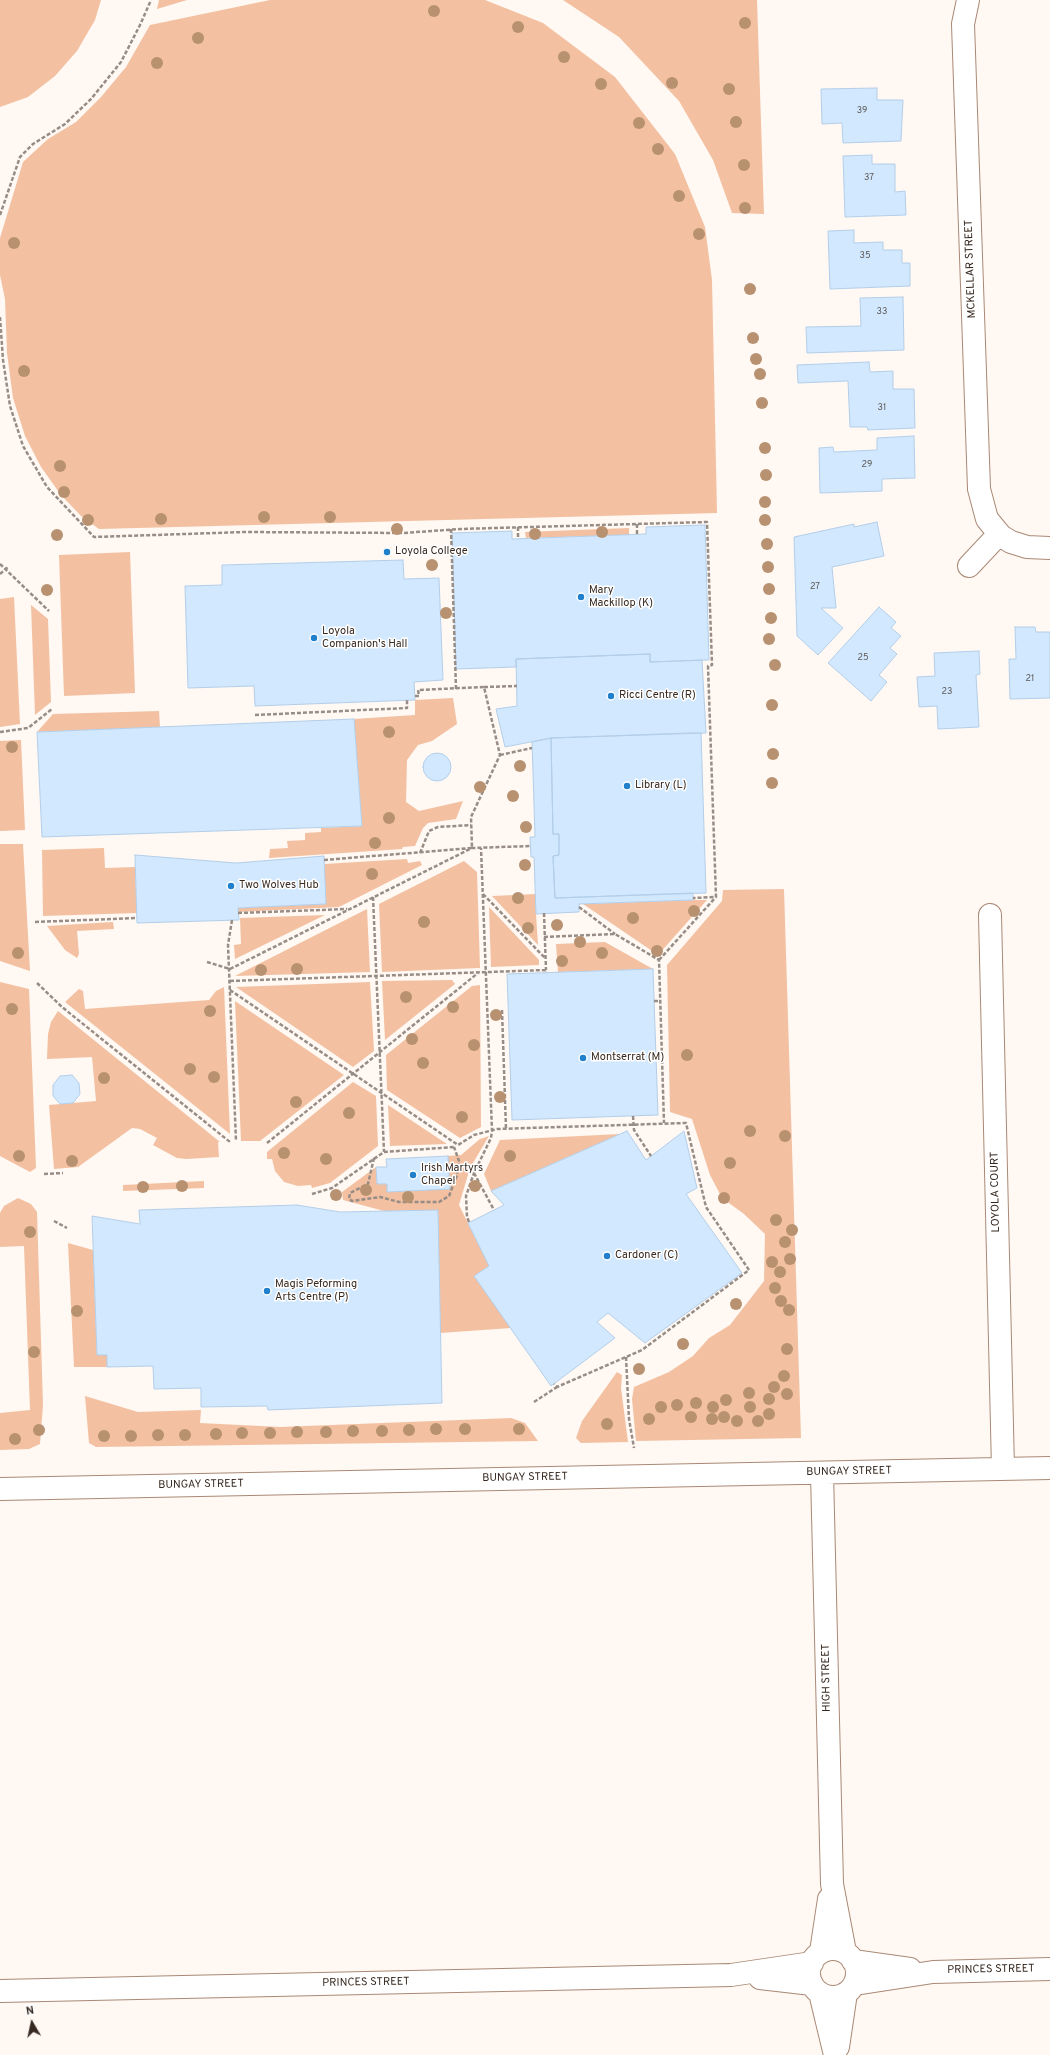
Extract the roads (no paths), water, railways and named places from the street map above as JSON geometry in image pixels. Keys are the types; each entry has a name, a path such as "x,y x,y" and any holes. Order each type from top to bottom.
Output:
{"street":[{"name":"MCKELLAR STREET","path":"968,0 963,24 979,489 987,519 999,534 1011,542 1026,547 1050,548"},
{"path":"969,566 999,534"},
{"name":"LOYOLA COURT","path":"990,915 1003,1469"},
{"name":"BUNGAY STREET","path":"0,1489 1050,1468"},
{"name":"HIGH STREET","path":"822,1473 832,1884 816,1973 836,2055"},
{"name":"HIGH STREET","path":"832,1884 849,1956"},
{"path":"833,1949 849,1956 857,1968 850,1988 833,1997 816,1973 833,1949"},
{"name":"PRINCES STREET","path":"849,1956 933,1972"},
{"name":"PRINCES STREET","path":"850,1988 933,1972 1050,1969"},
{"name":"PRINCES STREET","path":"0,1991 816,1973"},
{"name":"HIGH STREET","path":"836,2055 850,1988"}],"place":[{"name":"Loyola College","path":"387,552"},
{"name":"Mary Mackillop (K)","path":"581,597"},
{"name":"Loyola Companion's Hall","path":"314,638"},
{"name":"Ricci Centre (R)","path":"611,696"},
{"name":"Library (L)","path":"627,786"},
{"name":"Two Wolves Hub","path":"231,886"},
{"name":"Montserrat (M)","path":"583,1058"},
{"name":"Irish Martyrs Chapel","path":"413,1175"},
{"name":"Cardoner (C)","path":"607,1256"},
{"name":"Magis Peforming Arts Centre (P)","path":"267,1291"}]}
